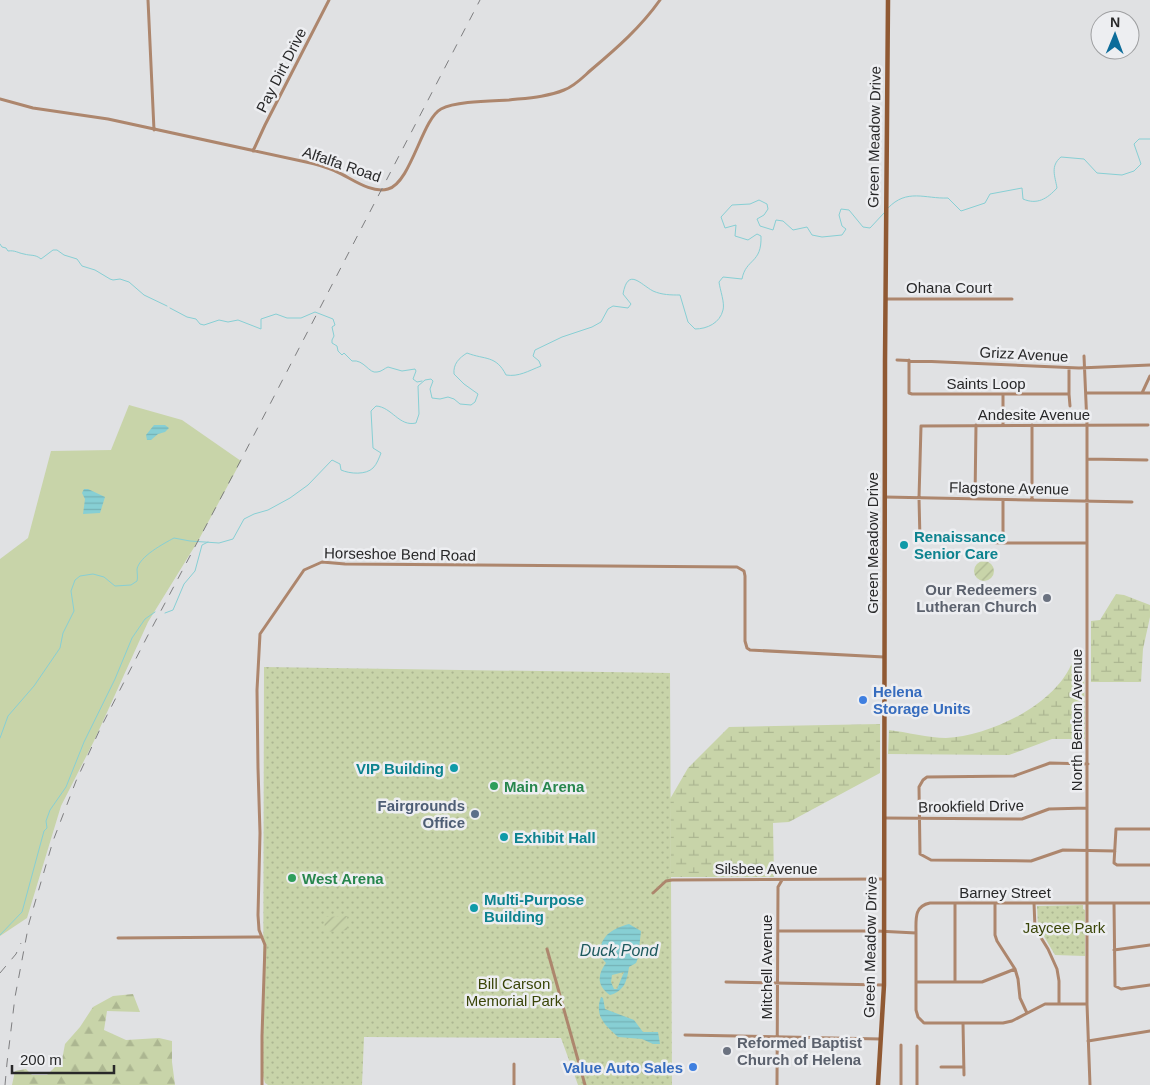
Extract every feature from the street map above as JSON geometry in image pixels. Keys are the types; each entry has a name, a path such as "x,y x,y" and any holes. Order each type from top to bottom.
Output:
{"main road":[{"name":"Green Meadow Drive","path":"878,1085 884,985 885,298 888,0"}],"street":[{"path":"148,0 154,130"},
{"name":"Pay Dirt Drive","path":"253,151 329,0"},
{"name":"Alfalfa Road","path":"0,99 34,108 108,119 322,166 363,185 380,190 387,189 394,186 400,179 427,127 440,109 457,105 536,97 555,94 567,89 608,56 638,28 660,0"},
{"name":"Ohana Court","path":"885,298 1012,299"},
{"name":"North Benton Avenue","path":"1084,356 1087,393 1087,903 1090,1085"},
{"name":"Grizz Avenue","path":"897,360 1069,368 1150,365"},
{"name":"Saints Loop","path":"910,360 909,393 912,394 1069,394"},
{"path":"1069,368 1070,406"},
{"path":"1142,393 1150,376"},
{"path":"1087,393 1150,394"},
{"path":"1003,394 1004,425"},
{"path":"975,499 976,425"},
{"path":"1032,425 1032,500"},
{"name":"Andesite Avenue","path":"919,498 921,426 1148,425"},
{"path":"1087,459 1147,460"},
{"name":"Flagstone Avenue","path":"885,497 1132,502"},
{"path":"919,498 920,540 1003,543 1087,543"},
{"path":"1003,500 1003,543"},
{"name":"Horseshoe Bend Road","path":"262,1085 263,962 265,945 259,930 258,916 260,833 257,690 260,634 299,575 309,566 329,562 355,564 737,567 744,571 745,576 745,641 747,648 750,650 884,658"},
{"path":"1088,764 1050,763 1014,776 926,777 919,787 920,854 931,860 1031,861 1058,851 1114,851"},
{"name":"Brookfield Drive","path":"884,818 1022,819 1049,809 1087,808"},
{"path":"1150,829 1116,829 1114,851 1115,864 1150,865"},
{"name":"Silsbee Avenue","path":"653,893 666,881 672,880 884,879"},
{"name":"Mitchell Avenue","path":"777,1085 778,887 782,880"},
{"path":"955,903 955,982"},
{"path":"995,903 995,935 997,942 1015,969 1020,998 1027,1013"},
{"path":"1034,903 1035,928 1057,968 1059,1003"},
{"path":"1114,903 1114,982 1121,989 1150,985"},
{"name":"Barney Street","path":"916,933 916,914 918,908 924,904 1150,903"},
{"path":"778,931 916,933 916,1010 921,1020 930,1023 1003,1023 1012,1021 1045,1004 1088,1004"},
{"path":"118,938 262,937"},
{"path":"1114,950 1150,945"},
{"path":"547,949 585,1085"},
{"path":"916,982 985,981 1015,969"},
{"path":"726,982 884,985"},
{"path":"963,1023 964,1075"},
{"path":"1088,1041 1150,1031"},
{"path":"685,1035 881,1038"},
{"path":"901,1045 901,1085"},
{"path":"917,1046 917,1085"},
{"path":"514,1064 514,1085"},
{"path":"941,1067 964,1067"}],"green space":[{"path":"129,405 182,420 241,461 198,541 148,622 94,741 61,806 27,918 0,936 0,559 28,538 51,451 111,450"},
{"path":"980,561 988,561 994,567 994,575 988,581 980,581 974,575 974,567"},
{"path":"1116,594 1124,595 1150,605 1150,617 1143,649 1141,682 1091,682 1091,621 1100,620"},
{"path":"1073,650 1084,650 1085,739 1052,739 1009,755 888,754 889,730 946,738 981,732 1018,716 1035,706 1062,680 1072,663"},
{"name":"Bill Carson Memorial Park","path":"264,667 670,673 672,1085 578,1085 561,1038 364,1037 362,1085 268,1085 265,1083 263,1076"},
{"path":"880,724 880,773 789,822 773,823 774,877 671,877 670,799 688,768 729,727"},
{"name":"Jaycee Park","path":"1083,905 1085,910 1085,956 1055,955 1038,926 1037,906"},
{"path":"347,916 348,930 326,932 323,917"},
{"path":"133,994 140,1012 107,1011 104,1030 126,1040 159,1038 172,1041 175,1085 12,1085 15,1071 26,1069 32,1075 47,1075 62,1060 65,1044 80,1027 93,1007 113,996"}],"water":[{"path":"154,425 165,425 169,428 151,440 147,440 146,435"},
{"path":"84,489 105,497 100,513 83,514 85,499 82,493"},
{"name":"Duck Pond","path":"629,924 641,931 638,958 636,963 629,967 626,981 622,988 610,995 603,988 600,980 601,972 606,963 601,957 602,944 608,934","holes":["624,972 617,989 614,989 611,982 612,975"]},
{"path":"601,997 603,998 605,1009 634,1020 643,1032 658,1032 660,1044 653,1044 642,1039 618,1037 602,1020 599,1010"}],"waterway":[{"path":"888,208 902,198 916,196 948,198 961,211 985,203 990,194 1022,188 1023,199 1028,201 1042,200 1057,188 1054,168 1061,157 1084,159 1097,173 1122,175 1134,171 1141,164 1134,144 1139,139 1150,139"},
{"path":"0,738 8,716 34,686 60,648 63,633 74,611 71,591 75,580 80,576 93,574 104,577 115,586 131,585 137,581 139,564 158,547 174,538 219,543 233,539 244,519 268,510 290,498 308,485 332,460 340,464 341,470 353,473 370,470 376,465 381,453 373,448 371,411 376,406 382,407 400,420 416,423 419,414 418,386 425,380 431,379 433,381 430,389 432,398 448,397 460,404 471,405 475,402 478,394 454,374 456,364 461,357 467,353 490,359 498,364 506,375 528,372 541,366 539,361 533,356 535,350 601,322 608,309 613,306 628,308 631,304 623,294 625,286 631,279 656,292 680,295 688,322 695,329 704,328 716,322 723,310 719,282 723,277 742,279 744,272 759,252 761,245 761,236 757,234 748,240 735,236 736,225 725,228 721,217 732,205 750,204 759,200 767,204 768,209 764,215 757,219 760,226 773,230 776,220 783,221 793,230 807,227 812,235 822,237 842,235 846,229 842,226 839,215 841,209 849,210 863,227 870,228 884,213"},
{"path":"0,244 8,251 15,251 41,259 53,250 57,250 64,255 77,259 82,266 95,270 110,279 120,279 129,282 144,295 167,306"},
{"path":"170,308 187,317 196,319 200,324 204,325 219,320 228,322 238,320 261,329 261,319 276,314 287,318 301,318 315,312 333,319 335,325 332,327 334,336 332,343 337,346 338,351 342,355 344,353 352,361 360,362 374,372 388,367 402,371 415,369 413,379 417,382 422,381"},
{"path":"165,613 173,610 184,584 195,571 202,545 208,542"},
{"path":"0,935 22,912 44,831 47,828 46,821 50,810 66,787 84,742 115,679 132,638 145,619 155,612"}],"railway":[{"path":"5,1085 15,997 29,923 53,841 76,781 147,637 480,0"},
{"path":"0,973 16,954 21,943"}],"place":[{"name":"Renaissance Senior Care","path":"904,545"},
{"name":"Our Redeemers Lutheran Church","path":"1047,598"},
{"name":"Helena Storage Units","path":"863,700"},
{"name":"VIP Building","path":"454,768"},
{"name":"Main Arena","path":"494,786"},
{"name":"Fairgrounds Office","path":"475,814"},
{"name":"Exhibit Hall","path":"504,837"},
{"name":"West Arena","path":"292,878"},
{"name":"Multi-Purpose Building","path":"474,908"},
{"name":"Reformed Baptist Church of Helena","path":"727,1051"},
{"name":"Value Auto Sales","path":"693,1067"}]}
